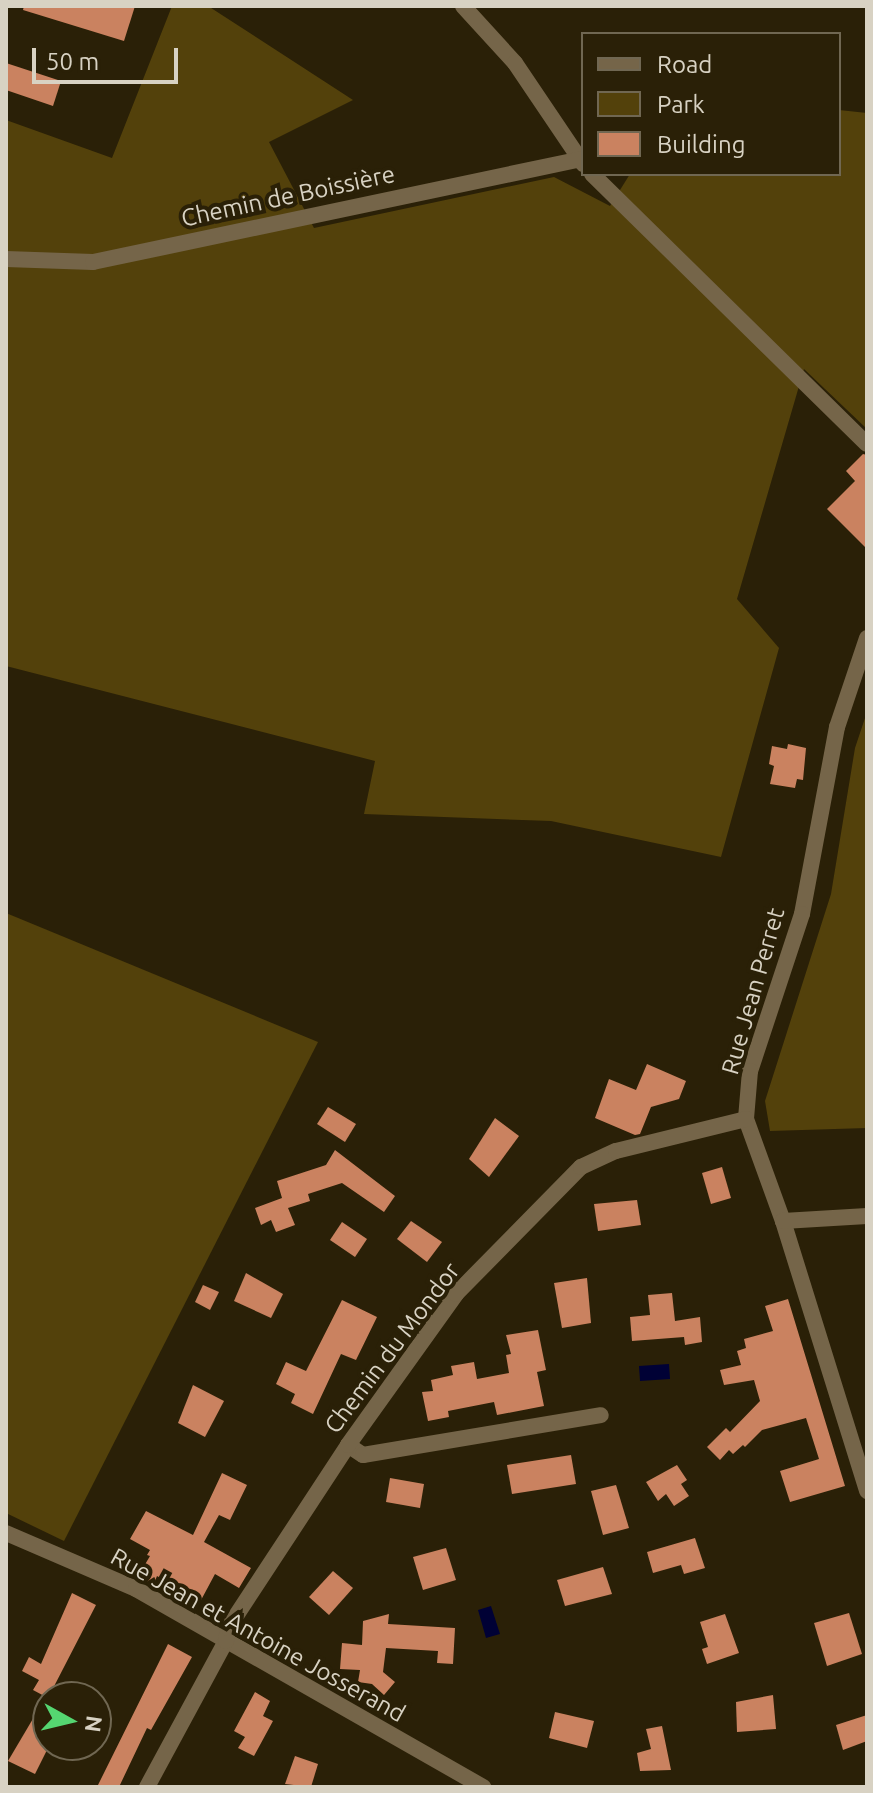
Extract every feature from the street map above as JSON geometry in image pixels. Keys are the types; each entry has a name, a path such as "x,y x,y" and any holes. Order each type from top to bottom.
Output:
{"street":[{"path":"463,6 515,63 581,162"},
{"name":"Chemin de Boissière","path":"6,259 93,262 581,162"},
{"path":"594,176 867,444"},
{"name":"Rue Jean Perret","path":"867,638 837,727 802,914 750,1071 746,1119 783,1221 867,1491"},
{"name":"Chemin du Mondor","path":"147,1787 226,1641 228,1628 348,1445 456,1294 581,1167 616,1151 746,1119"},
{"path":"783,1221 867,1216"},
{"path":"348,1445 363,1455 601,1415"},
{"name":"Rue Jean et Antoine Josserand","path":"6,1533 136,1589 483,1787"}],"green space":[{"path":"172,6 208,6 353,100 269,142 314,228 554,177 610,206 629,176 841,176 841,110 867,113 867,429 804,369 737,599 779,648 721,857 551,821 364,814 375,761 6,666 6,120 112,158"},
{"path":"867,712 867,1128 770,1131 765,1101 831,894 855,748"},
{"path":"6,913 318,1042 64,1541 6,1513"}],"shaded area":[{"path":"669,1364 670,1379 640,1381 639,1366"},
{"path":"491,1606 500,1634 486,1638 478,1610"}],"building":[{"path":"24,6 135,6 124,41 23,10"},
{"path":"6,63 61,81 53,106 6,90"},
{"path":"863,454 867,455 867,549 827,509 855,481 846,471"},
{"path":"788,744 806,748 803,780 797,779 795,788 770,784 774,766 769,764 772,746 787,749"},
{"path":"647,1064 686,1081 679,1099 651,1107 640,1134 635,1135 595,1118 609,1079 636,1090"},
{"path":"328,1107 356,1124 345,1142 317,1124"},
{"path":"495,1118 519,1136 489,1177 469,1159"},
{"path":"335,1150 395,1196 384,1212 342,1183 308,1194 310,1201 288,1208 295,1225 276,1232 271,1220 261,1225 255,1208 282,1198 277,1181 326,1165"},
{"path":"722,1167 731,1198 711,1204 702,1173"},
{"path":"637,1200 641,1225 598,1231 594,1204"},
{"path":"411,1221 442,1242 427,1262 397,1239"},
{"path":"342,1222 367,1239 355,1257 330,1240"},
{"path":"246,1273 283,1294 271,1318 234,1301"},
{"path":"587,1278 591,1323 562,1328 554,1283"},
{"path":"203,1285 219,1292 210,1310 195,1302"},
{"path":"672,1293 675,1321 700,1317 702,1342 685,1345 684,1337 632,1341 630,1317 650,1315 648,1295"},
{"path":"788,1299 845,1486 790,1502 780,1471 819,1459 806,1418 762,1430 745,1447 743,1445 733,1454 729,1450 720,1460 707,1447 726,1428 730,1432 760,1401 754,1380 724,1385 720,1370 741,1365 737,1351 746,1348 744,1339 773,1331 765,1306"},
{"path":"342,1300 377,1317 356,1360 341,1354 313,1414 291,1403 295,1394 276,1384 286,1362 306,1371"},
{"path":"538,1330 546,1370 537,1372 544,1406 497,1415 494,1402 448,1411 449,1417 428,1421 422,1392 433,1391 431,1380 453,1375 451,1366 474,1362 477,1379 509,1373 506,1355 511,1354 506,1335"},
{"path":"193,1385 224,1401 205,1437 178,1423"},
{"path":"571,1455 576,1484 512,1494 507,1465"},
{"path":"677,1465 687,1480 681,1484 689,1496 674,1506 666,1494 658,1501 646,1482"},
{"path":"222,1473 247,1485 230,1520 219,1515 204,1542 251,1568 239,1588 215,1574 200,1602 157,1576 153,1586 137,1578 150,1556 147,1555 150,1550 130,1539 146,1511 193,1535"},
{"path":"390,1478 424,1484 420,1508 386,1502"},
{"path":"616,1485 629,1528 603,1535 591,1491"},
{"path":"695,1538 705,1568 684,1574 681,1565 653,1573 647,1552"},
{"path":"446,1548 456,1580 423,1590 413,1557"},
{"path":"603,1567 612,1594 565,1606 557,1580"},
{"path":"333,1571 353,1588 329,1615 309,1597"},
{"path":"72,1593 96,1605 57,1681 38,1681 22,1671 29,1657 41,1664"},
{"path":"849,1613 862,1654 827,1666 814,1623"},
{"path":"389,1614 388,1624 455,1628 453,1664 437,1663 438,1651 386,1648 383,1672 395,1682 384,1695 372,1684 358,1682 360,1670 340,1669 342,1643 362,1645 363,1621"},
{"path":"725,1614 739,1653 707,1664 702,1649 708,1647 700,1622"},
{"path":"168,1644 192,1657 151,1730 147,1728 119,1787 97,1787"},
{"path":"255,1692 270,1701 263,1716 273,1721 254,1756 238,1748 245,1737 234,1731"},
{"path":"773,1695 776,1729 737,1732 736,1702"},
{"path":"555,1712 594,1721 587,1748 549,1738"},
{"path":"867,1715 867,1741 843,1750 836,1725"},
{"path":"32,1720 32,1761 42,1761 35,1774 8,1761"},
{"path":"662,1726 671,1770 640,1771 637,1753 651,1749 646,1729"},
{"path":"295,1756 318,1764 311,1787 285,1784"}]}
